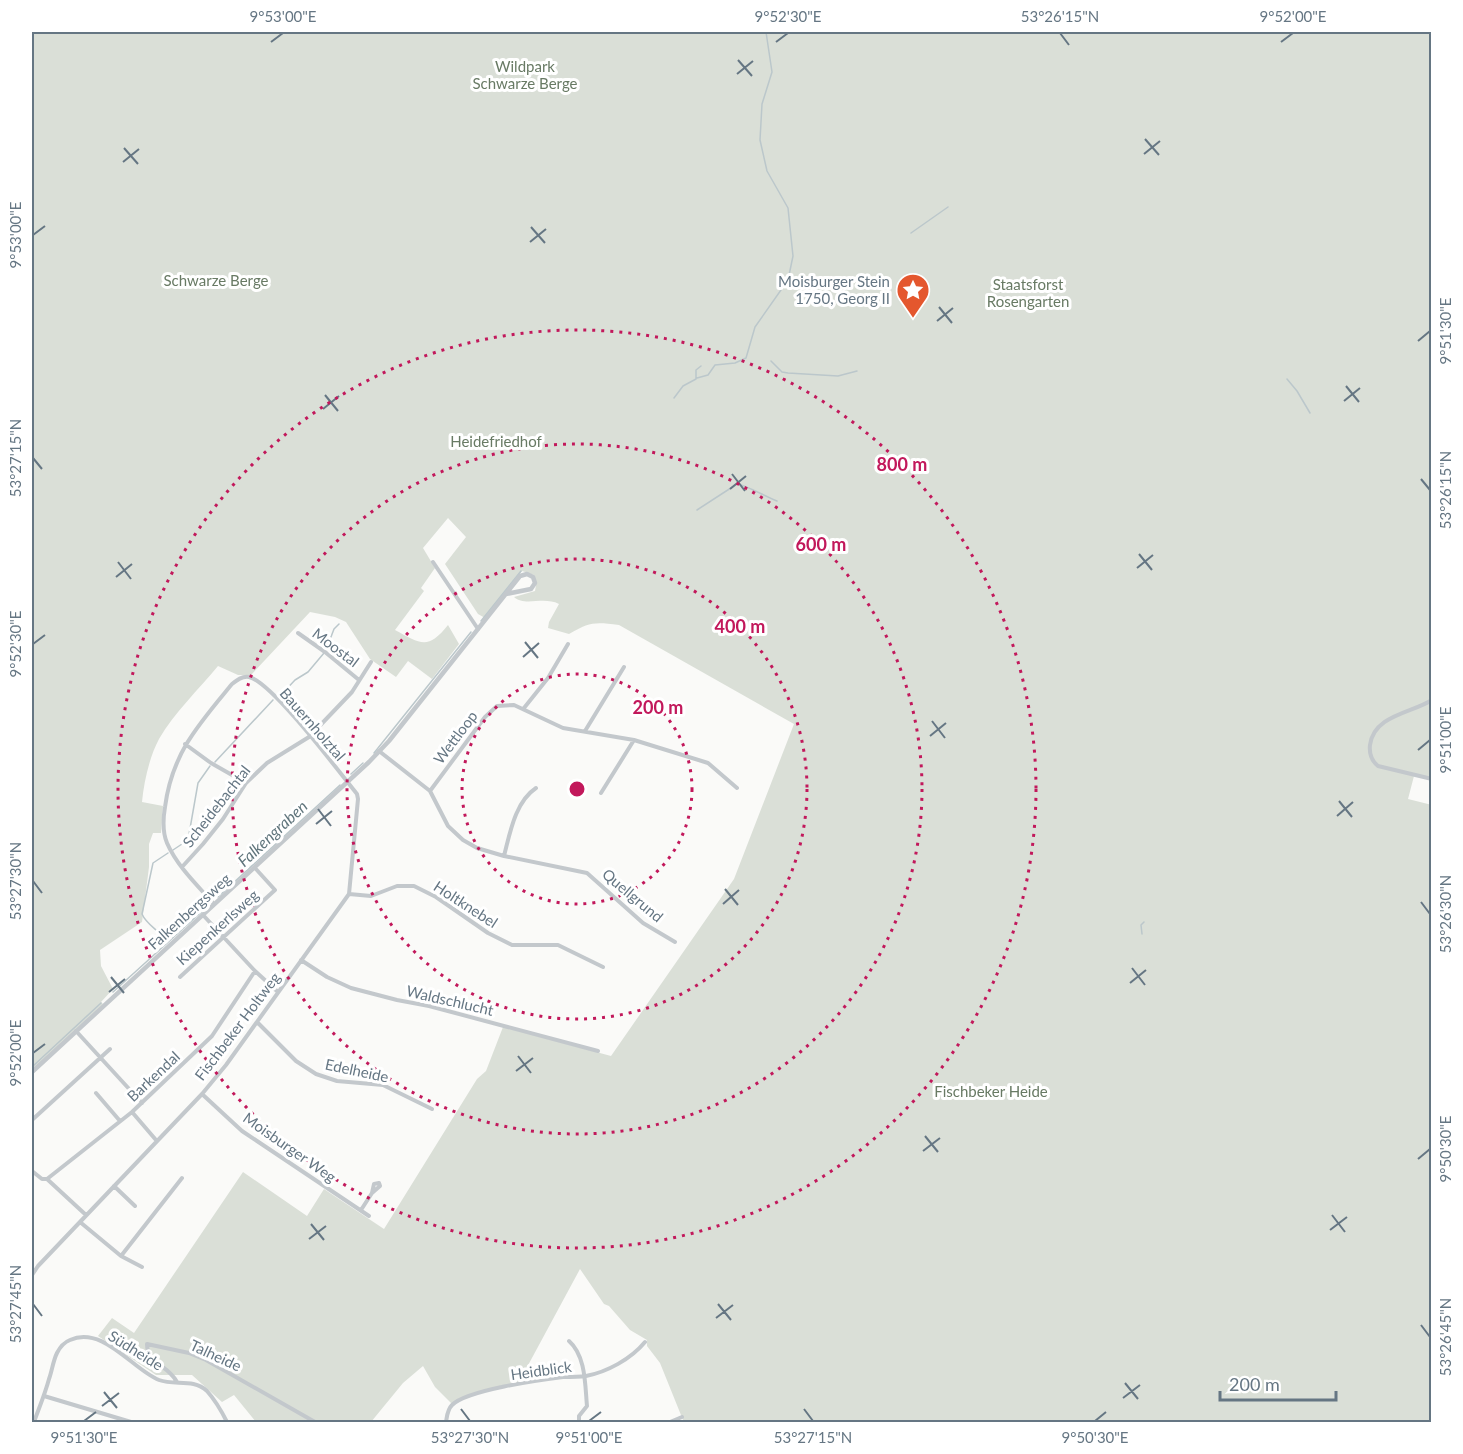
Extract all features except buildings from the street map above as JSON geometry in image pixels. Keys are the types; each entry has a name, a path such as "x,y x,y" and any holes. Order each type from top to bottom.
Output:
{"street":[{"path":"433,562 478,629"},
{"name":"Falkenbergsweg","path":"32,1072 347,783 379,751 506,594 522,575 528,574 534,579 534,586 530,590 506,594"},
{"name":"Moostal","path":"298,633 359,680"},
{"path":"524,708 548,678 568,644"},
{"name":"Scheidebachtal","path":"182,867 223,819 246,783 267,763 309,737 338,708 370,662"},
{"path":"585,731 624,667"},
{"name":"Bauernholztal","path":"214,904 182,867 167,843 163,825 170,778 185,744 232,684 244,677 252,678 275,697 294,716 347,783"},
{"path":"1431,700 1400,713 1384,724 1374,734 1370,748 1372,760 1378,766 1431,779"},
{"name":"Wettloop","path":"430,791 491,711 504,705 524,708 562,728 634,740 708,763 737,788"},
{"path":"601,793 634,740"},
{"path":"185,744 211,763 246,783"},
{"name":"Quellgrund","path":"379,751 430,791 448,826 463,840 477,848 504,856 587,873 643,922 675,942"},
{"path":"347,783 358,799 349,894"},
{"path":"504,856 521,803 536,788"},
{"name":"Kiepenkerlsweg","path":"180,977 275,891 255,868"},
{"name":"Holtknebel","path":"349,894 371,896 397,886 414,886 436,897 488,933 512,945 558,945 603,968"},
{"name":"Fischbeker Holtweg","path":"32,1275 156,1140 202,1094 226,1065 349,894"},
{"path":"202,915 278,992"},
{"name":"Waldschlucht","path":"301,960 327,977 347,986 598,1051"},
{"name":"Barkendal","path":"47,1179 132,1112 212,1036 255,971"},
{"name":"Edelheide","path":"257,1022 296,1061 316,1074 337,1081 383,1085 432,1109"},
{"path":"76,1031 142,1103"},
{"path":"32,1120 110,1049"},
{"path":"96,1094 120,1121"},
{"name":"Moisburger Weg","path":"202,1094 242,1131 369,1216"},
{"path":"132,1112 156,1140"},
{"path":"32,1171 42,1179 47,1179 86,1215"},
{"path":"122,1256 182,1178"},
{"path":"114,1186 135,1206"},
{"path":"361,1210 372,1193"},
{"path":"80,1222 122,1256 142,1267"},
{"name":"Südheide","path":"34,1422 57,1353 70,1340 82,1337 95,1339 109,1346 156,1379 196,1384 206,1391 227,1422"},
{"path":"569,1341 579,1353 584,1376 587,1406 580,1414 579,1422"},
{"name":"Heidblick","path":"446,1422 452,1405 469,1396 513,1385 584,1376 602,1371 624,1360 645,1342"},
{"name":"Talheide","path":"177,1382 171,1372 151,1358 147,1352 147,1344 189,1353 206,1360 315,1422"},
{"path":"44,1396 131,1422"},
{"path":"670,1422 682,1418"}],"green space":[{"name":"Staatsforst Rosengarten","path":"32,32 1431,32 1432,780 1414,776 1408,799 1432,805 1431,1422 678,1422 683,1420 660,1363 647,1346 647,1340 630,1330 609,1306 604,1304 580,1269 519,1382 469,1395 452,1404 435,1387 423,1366 403,1383 371,1422 256,1422 234,1395 222,1402 192,1375 156,1375 98,1336 112,1318 134,1333 243,1172 307,1216 324,1189 384,1229 477,1079 486,1071 503,1027 611,1056 734,879 794,724 619,625 593,624 569,634 548,628 559,604 547,601 523,601 514,597 535,591 534,575 522,571 485,618 478,614 445,564 466,537 448,518 423,548 435,568 421,588 424,591 395,630 411,639 424,642 435,638 448,625 459,644 432,679 408,661 396,677 370,659 346,622 335,617 310,612 251,675 238,675 218,666 172,720 152,754 143,794 142,802 163,806 161,833 153,833 149,844 149,867 142,922 100,950 101,966 113,989 101,1002 103,1004 32,1070"}],"waterway":[{"path":"697,378 708,375 715,365 735,363 746,358 755,327 788,280 793,256 788,208 767,171 760,140 762,104 772,72 766,32"},
{"path":"911,233 948,207"},
{"path":"771,361 782,372 788,373 838,376 857,371"},
{"path":"674,398 683,386 696,379 696,370 701,366"},
{"path":"1287,379 1310,413"},
{"path":"697,510 737,484 777,501"},
{"name":"Falkengraben","path":"481,621 521,571"},
{"path":"326,650 334,629 339,624"},
{"name":"Falkengraben","path":"374,753 471,632"},
{"path":"280,696 295,680 308,672 324,653"},
{"path":"215,762 273,700"},
{"name":"Falkengraben","path":"351,774 363,763"},
{"path":"173,850 188,840 198,783 210,766"},
{"name":"Falkengraben","path":"218,897 340,785"},
{"path":"165,939 142,914 153,863 168,853"},
{"name":"Falkengraben","path":"113,992 208,906"},
{"path":"1142,934 1141,925 1144,922"},
{"name":"Falkengraben","path":"32,1067 101,1003"}],"place":[{"name":"Moisburger Stein 1750, Georg II","path":"913,319"}],"park label":[{"name":"Wildpark Schwarze Berge","path":"525,74"},
{"name":"Schwarze Berge","path":"216,280"},
{"name":"Heidefriedhof","path":"496,441"},
{"name":"Fischbeker Heide","path":"991,1091"}]}
